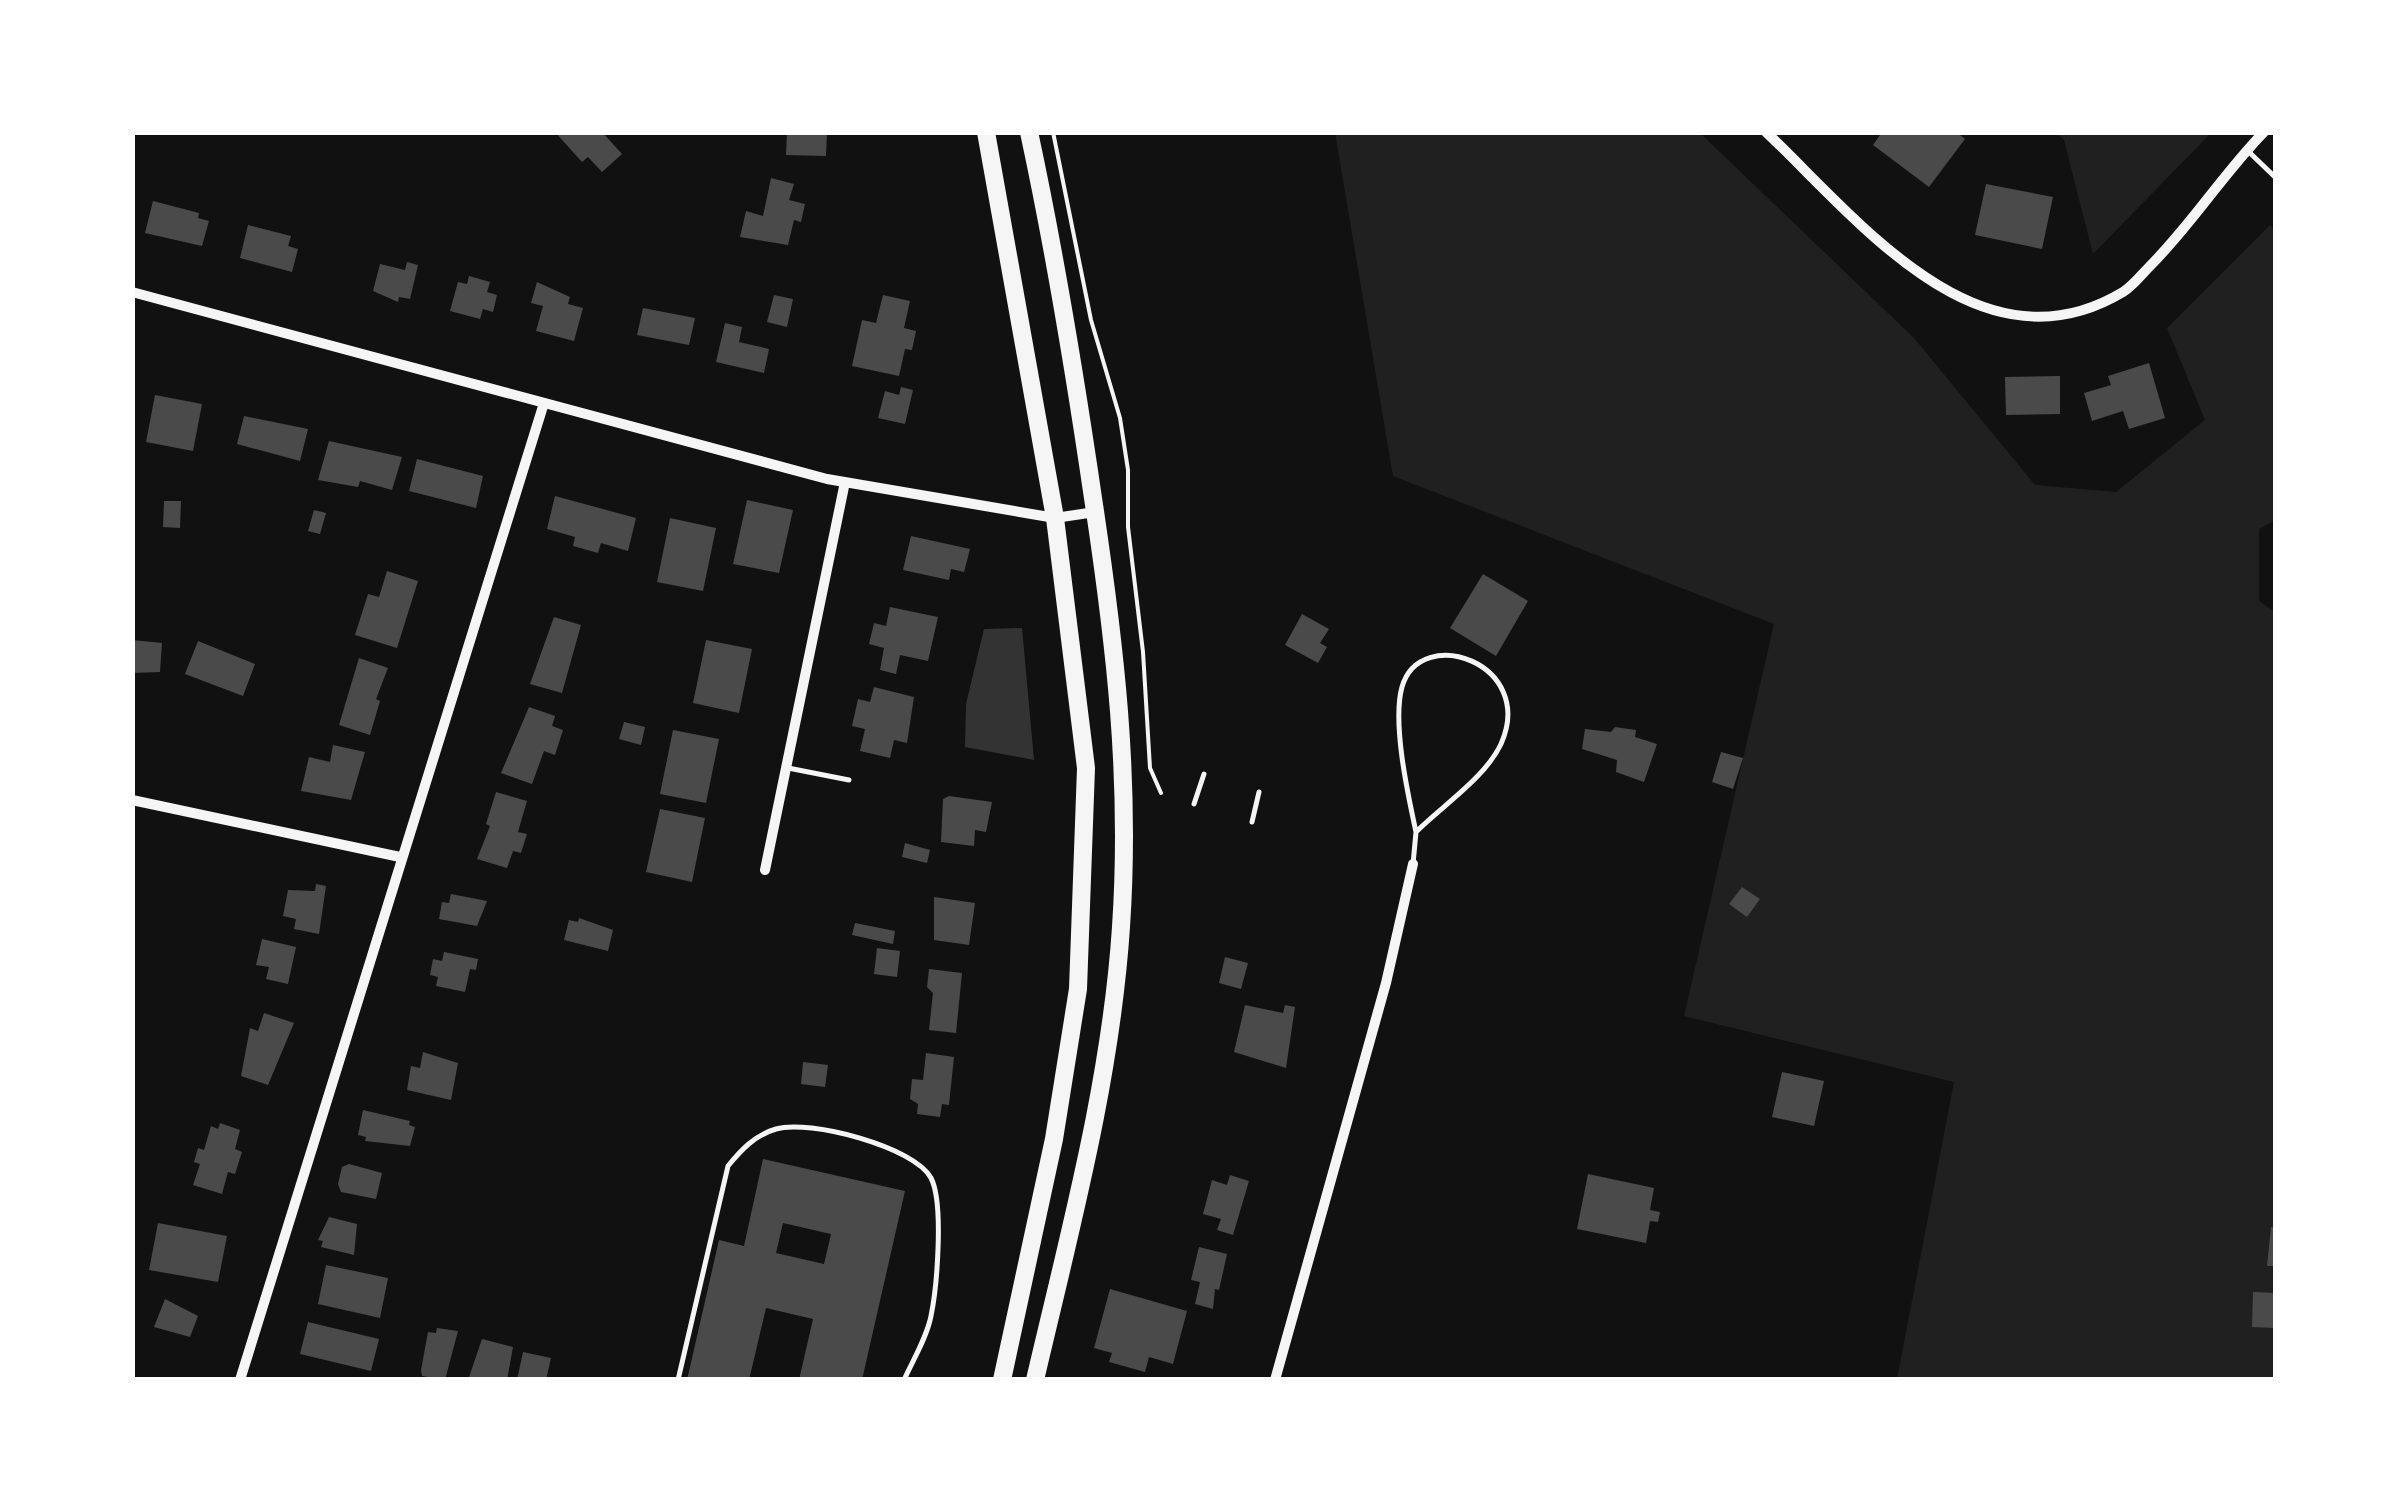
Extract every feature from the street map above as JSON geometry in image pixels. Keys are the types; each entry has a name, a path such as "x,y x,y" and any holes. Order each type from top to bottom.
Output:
{"highway":[{"path":"986,132 1055,518 1086,768 1082,935 1062,1098 1002,1380"},
{"path":"1030,132 1096,512 1122,710 1125,841 1121,929 1099,1099 1036,1380"}],"street":[{"path":"1766,132 1925,281 1971,306 2032,316 2078,311 2125,291 2184,231 2264,132"},
{"path":"132,292 844,482 1055,518 1096,512"},
{"path":"242,1379 400,857 544,404"},
{"path":"764,870 844,482"},
{"path":"132,800 400,857"},
{"path":"1275,1380 1386,982 1412,864"}],"lane":[{"path":"2246,150 2276,178"},
{"path":"1412,864 1416,832 1407,791 1402,685 1413,669 1430,658 1450,655 1472,660 1492,673 1508,696 1500,747 1416,832"},
{"path":"786,768 849,780"},
{"path":"1194,804 1204,774"},
{"path":"1252,822 1259,792"},
{"path":"678,1380 728,1166 746,1144 776,1128 809,1127 916,1160 934,1186 938,1197 931,1317 904,1380"}],"path":[{"path":"1053,132 1091,320 1120,418 1128,470 1128,527 1144,652 1150,768 1160,793"}],"shaded area":[{"path":"1335,133 1700,133 1914,338 2035,485 2116,492 2205,420 2167,328 2270,225 2275,231 2275,520 2259,529 2259,601 2276,613 2275,1379 1897,1379 1954,1082 1684,1016 1774,624 1393,476"},
{"path":"2057,133 2211,133 2093,254 2064,140"},
{"path":"1022,628 1034,760 965,747 966,704 984,629"}],"building":[{"path":"555,132 602,132 622,154 602,172 588,157 582,162"},
{"path":"787,132 827,132 826,156 786,155"},
{"path":"1882,132 1956,132 1965,139 1929,187 1873,145"},
{"path":"771,178 794,184 789,200 805,204 801,222 794,220 788,245 740,237 746,211 763,216"},
{"path":"1986,184 2053,197 2042,249 1975,235"},
{"path":"153,201 199,213 198,218 209,221 202,246 145,233"},
{"path":"248,225 291,236 288,246 298,249 292,272 240,258"},
{"path":"407,262 418,265 410,299 399,297 398,302 373,291 380,264 405,270"},
{"path":"469,276 490,282 487,292 497,295 493,312 483,309 480,319 450,311 458,282 467,284"},
{"path":"537,282 570,297 568,304 583,308 574,341 536,331 543,306 531,303"},
{"path":"774,295 793,299 787,327 767,322"},
{"path":"883,295 910,301 904,328 916,331 912,350 905,349 899,376 852,366 862,320 876,323"},
{"path":"643,308 695,318 689,345 637,335"},
{"path":"725,323 742,327 739,342 769,349 764,373 716,362"},
{"path":"2149,363 2165,418 2129,429 2123,411 2092,421 2084,393 2111,385 2108,376"},
{"path":"2060,376 2060,414 2006,415 2005,377"},
{"path":"901,387 913,390 905,424 878,418 885,391 899,395"},
{"path":"155,395 202,404 193,451 146,442"},
{"path":"244,416 308,429 300,461 237,444"},
{"path":"329,441 402,457 392,490 360,481 358,487 318,480"},
{"path":"417,459 483,476 476,508 409,491"},
{"path":"555,496 636,518 628,551 601,543 598,553 573,546 575,537 547,529"},
{"path":"747,500 793,510 779,573 733,564"},
{"path":"164,501 181,501 180,528 163,527"},
{"path":"314,510 326,513 320,534 308,531"},
{"path":"670,518 716,528 703,591 657,582"},
{"path":"911,536 970,549 964,572 951,569 949,580 903,570"},
{"path":"387,571 418,581 397,648 355,635 368,594 379,597"},
{"path":"1483,574 1528,601 1496,656 1450,628"},
{"path":"890,607 938,617 928,661 900,655 896,674 880,670 884,648 869,644 874,623 886,626"},
{"path":"1302,614 1329,629 1320,643 1327,647 1318,663 1285,645"},
{"path":"554,617 581,625 562,693 530,684"},
{"path":"132,640 162,643 160,672 132,673"},
{"path":"706,640 752,649 739,713 693,703"},
{"path":"198,641 255,664 243,696 185,674"},
{"path":"359,658 388,668 376,699 380,701 370,735 339,725"},
{"path":"874,687 914,697 907,743 894,740 890,758 860,751 865,729 852,726 858,699 870,702"},
{"path":"529,707 555,716 552,726 563,730 555,755 544,751 532,784 501,773"},
{"path":"624,722 645,727 641,745 619,739"},
{"path":"1615,727 1636,730 1635,737 1657,744 1644,782 1616,772 1617,760 1582,749 1585,729 1611,732"},
{"path":"673,730 719,739 706,803 660,794"},
{"path":"333,745 365,752 351,800 301,791 309,757 330,762"},
{"path":"1721,752 1743,758 1733,789 1712,782"},
{"path":"496,792 527,801 518,832 527,834 521,853 513,851 507,868 477,859 490,826 486,824"},
{"path":"949,796 992,802 986,832 975,830 974,846 941,842 943,799"},
{"path":"660,809 705,818 692,882 646,872"},
{"path":"905,843 930,850 927,863 902,857"},
{"path":"316,884 326,886 319,934 294,929 296,919 283,916 288,890 315,891"},
{"path":"1742,887 1760,899 1747,917 1729,904"},
{"path":"451,894 487,901 477,926 439,919 442,902 449,903"},
{"path":"934,897 975,903 969,945 934,940"},
{"path":"579,918 613,930 608,951 564,940 569,920 578,922"},
{"path":"855,923 895,931 893,944 852,935"},
{"path":"262,939 296,947 288,984 266,979 269,967 256,965"},
{"path":"877,948 900,951 897,977 874,974"},
{"path":"444,952 478,959 476,970 470,969 465,992 436,986 438,977 430,975 433,959 442,961"},
{"path":"1225,957 1248,963 1241,989 1219,983"},
{"path":"929,969 962,973 956,1033 929,1030 933,993 927,987"},
{"path":"1245,1005 1283,1013 1285,1005 1295,1007 1286,1068 1234,1052"},
{"path":"264,1013 294,1023 268,1085 241,1076 250,1028 258,1031"},
{"path":"423,1052 458,1063 451,1100 407,1090 411,1066 420,1068"},
{"path":"926,1053 954,1057 949,1105 942,1104 940,1117 917,1114 918,1104 910,1099 912,1079 923,1080"},
{"path":"803,1062 828,1065 825,1087 801,1084"},
{"path":"1782,1072 1824,1081 1814,1126 1772,1117"},
{"path":"363,1110 410,1121 409,1125 415,1127 410,1146 365,1141 366,1137 358,1135"},
{"path":"220,1123 240,1130 235,1149 242,1152 235,1174 228,1172 222,1194 193,1185 200,1164 194,1162 198,1148 204,1150 211,1126 218,1129"},
{"path":"763,1159 905,1191 862,1380 799,1380 813,1319 766,1308 749,1380 687,1380 719,1240 744,1246","holes":["783,1223 831,1234 824,1264 776,1253"]},
{"path":"349,1164 382,1173 376,1199 341,1192 338,1184 342,1167"},
{"path":"1588,1174 1654,1188 1650,1210 1660,1212 1658,1222 1650,1221 1646,1243 1577,1229"},
{"path":"1230,1175 1249,1181 1233,1235 1217,1230 1221,1219 1203,1214 1212,1180 1227,1185"},
{"path":"329,1217 357,1224 354,1255 321,1247 323,1241 318,1240"},
{"path":"158,1223 227,1236 218,1282 149,1270"},
{"path":"2271,1227 2276,1228 2276,1266 2267,1266"},
{"path":"1199,1247 1227,1254 1213,1309 1195,1304 1200,1282 1191,1280"},
{"path":"326,1265 388,1278 380,1318 318,1304"},
{"path":"1110,1289 1187,1311 1173,1364 1149,1357 1145,1372 1109,1362 1112,1353 1094,1348"},
{"path":"2253,1292 2276,1293 2276,1328 2252,1327"},
{"path":"165,1299 198,1316 190,1337 154,1327"},
{"path":"308,1322 379,1339 371,1371 300,1354"},
{"path":"437,1328 458,1331 445,1380 422,1376 421,1370 428,1332 436,1333"},
{"path":"482,1339 513,1347 507,1380 468,1380"},
{"path":"523,1352 551,1358 546,1380 517,1380"}]}
